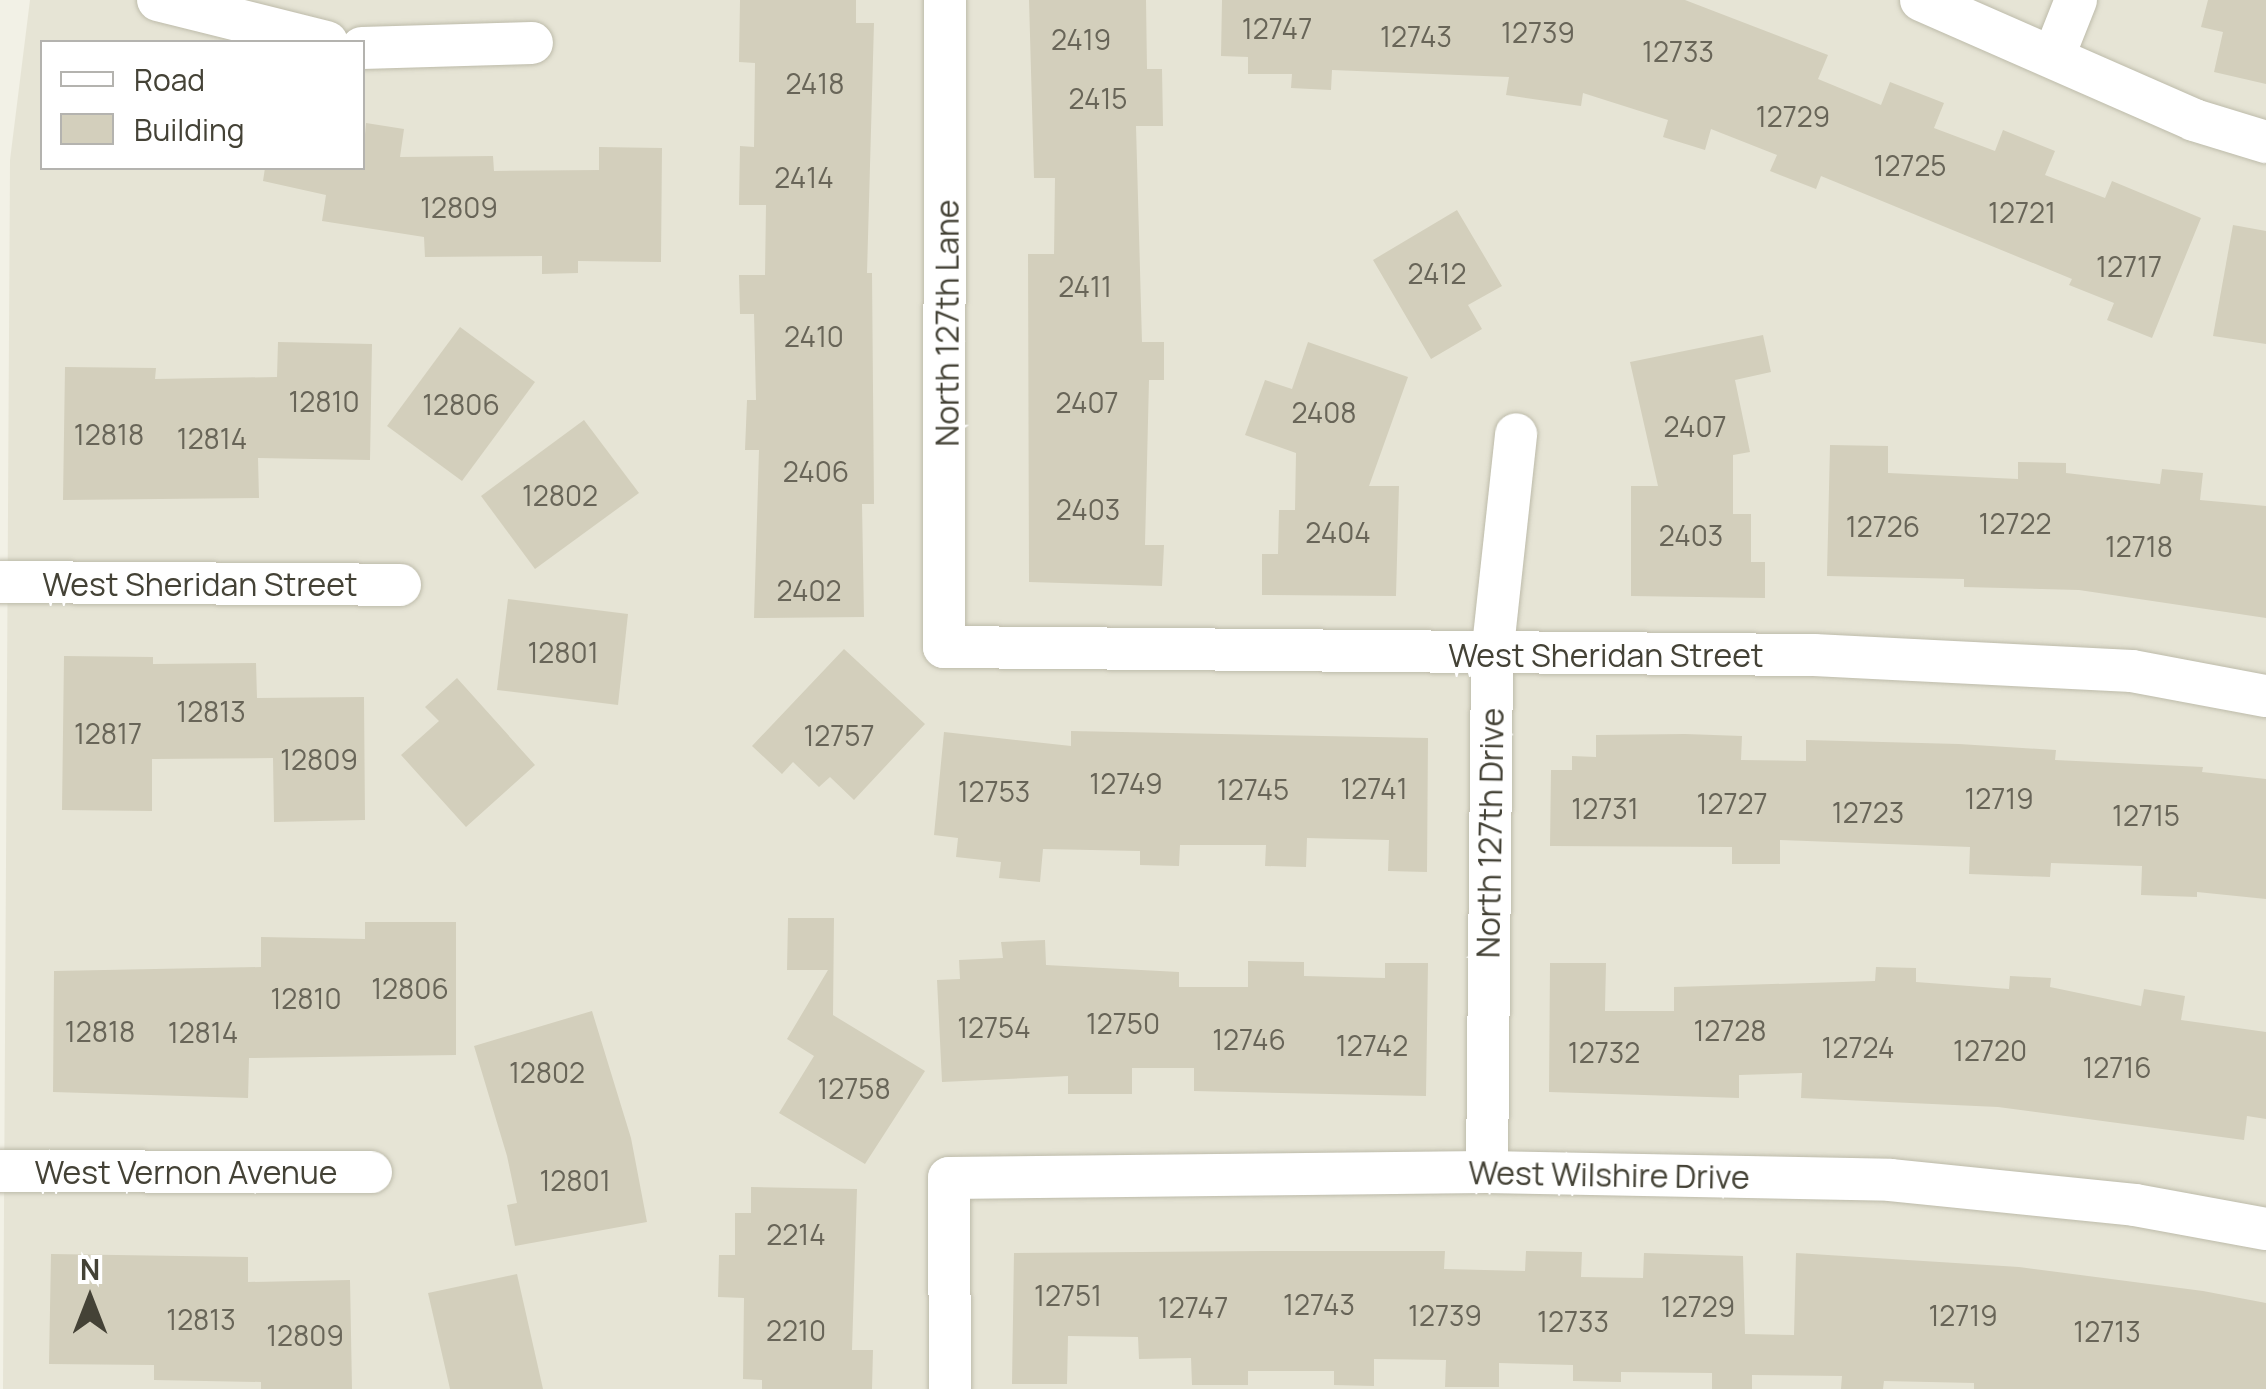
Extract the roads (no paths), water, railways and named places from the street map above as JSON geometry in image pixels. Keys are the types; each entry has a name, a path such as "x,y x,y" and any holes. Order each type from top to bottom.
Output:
{"street":[{"path":"158,0 319,40"},
{"name":"North 127th Lane","path":"944,646 945,0"},
{"path":"1921,0 2054,53 2194,120 2266,142"},
{"path":"2054,53 2076,0"},
{"path":"365,48 532,43"},
{"name":"North 127th Drive","path":"1487,1172 1492,656 1516,434"},
{"name":"West Sheridan Street","path":"0,582 400,585"},
{"name":"West Sheridan Street","path":"944,646 1492,656 1814,655 2132,671 2266,696"},
{"name":"West Vernon Avenue","path":"0,1171 372,1172"},
{"name":"West Wilshire Drive","path":"950,1389 949,1178 1487,1172 1890,1180 2135,1205 2266,1230"}]}
